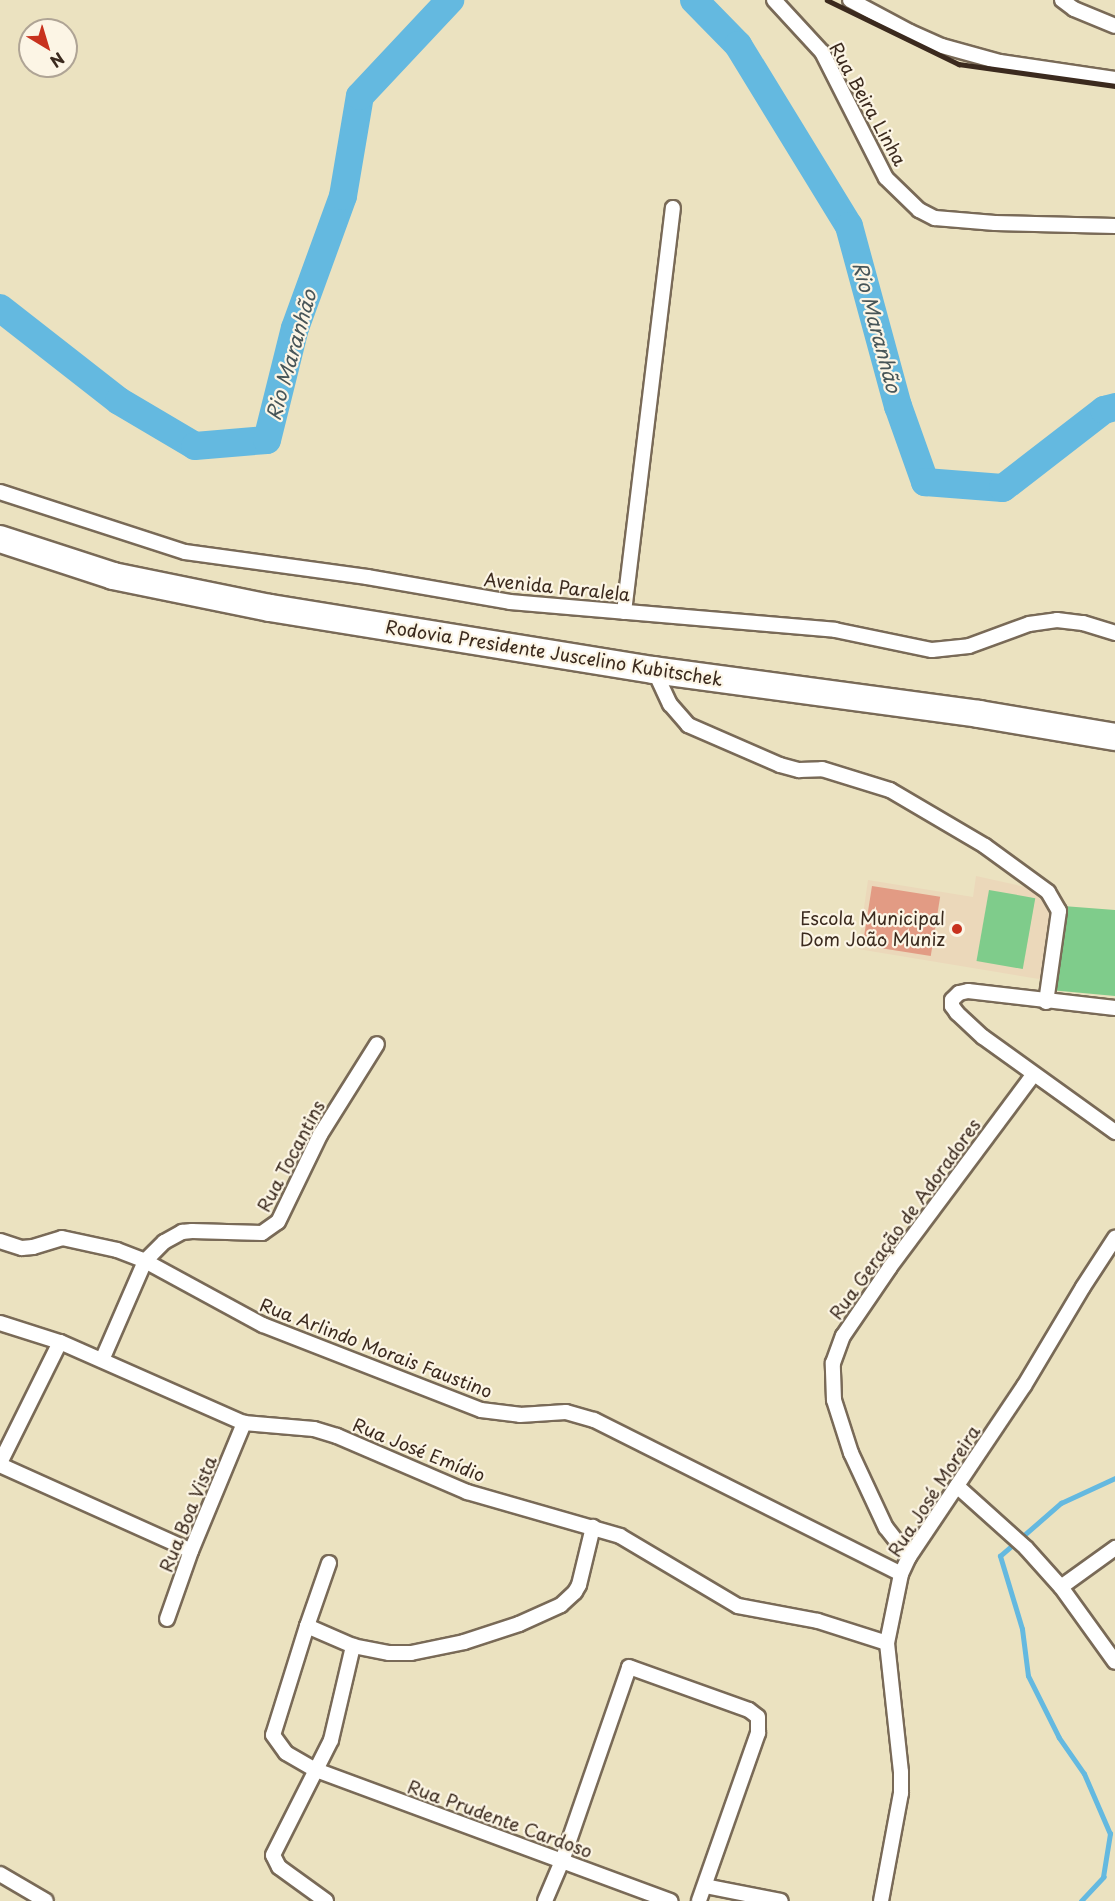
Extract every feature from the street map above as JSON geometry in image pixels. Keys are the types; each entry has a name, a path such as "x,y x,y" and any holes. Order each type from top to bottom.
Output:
{"highway":[{"name":"Rodovia Presidente Juscelino Kubitschek","path":"0,539 113,576 173,590 654,670 979,714 1115,737"}],"street":[{"name":"Rua Beira Linha","path":"774,0 822,52 886,178 919,210 935,218 947,219 1115,226"},
{"path":"850,0 942,46 1010,64 1115,80"},
{"path":"1062,0 1074,9 1115,26"},
{"path":"624,612 674,208"},
{"name":"Avenida Paralela","path":"0,492 185,552 367,578 510,602 835,630 932,650 969,646 1029,624 1057,620 1083,623 1115,633"},
{"path":"654,670 670,704 688,725 780,765 799,770 822,769 890,790 985,846 1048,892 1059,911 1046,1002"},
{"path":"1115,1008 1046,1002 968,991 959,993 952,1000 952,1006 965,1021 1033,1075 1115,1132"},
{"name":"Rua Tocantins","path":"102,1360 145,1261 164,1242 182,1232 258,1234 273,1226 283,1214 320,1135 377,1044"},
{"name":"Rua Geração de Adoradores","path":"909,1557 886,1528 848,1443 834,1400 833,1363 843,1336 890,1267 1033,1075"},
{"name":"Rua Arlindo Morais Faustino","path":"0,1241 22,1248 33,1248 62,1238 117,1250 145,1261 263,1325 481,1410 520,1415 566,1412 594,1420 901,1574"},
{"name":"Rua José Moreira","path":"881,1901 901,1793 902,1772 887,1643 901,1574 909,1557 1024,1386 1115,1238"},
{"name":"Rua José Emídio","path":"0,1323 60,1342 244,1423 314,1429 359,1445 466,1492 593,1527 631,1540 738,1606 818,1621 887,1643"},
{"path":"60,1342 0,1464 191,1551"},
{"name":"Rua Boa Vista","path":"166,1619 191,1551 244,1423"},
{"path":"957,1486 1007,1528 1026,1548 1061,1587 1115,1662"},
{"path":"329,1563 307,1626 352,1646 398,1654 435,1650 519,1624 550,1611 569,1599 579,1585 593,1527"},
{"path":"1061,1587 1115,1548"},
{"name":"Rua Prudente Cardoso","path":"307,1626 273,1735 286,1753 316,1770 671,1901"},
{"path":"326,1901 292,1878 273,1859 280,1837 316,1770 335,1724 352,1646"},
{"path":"545,1901 562,1862 628,1667 749,1710 758,1716 758,1733 699,1901"},
{"path":"0,1874 46,1901"},
{"path":"705,1886 781,1901"}],"shaded area":[{"name":"Escola Municipal Dom João Muniz","path":"976,876 1039,890 1056,909 1045,980 858,949 868,880 973,897"}],"green space":[{"path":"989,890 1035,898 1023,969 976,961"},
{"path":"1063,906 1115,910 1115,996 1050,990"}],"building":[{"path":"872,886 940,897 931,956 863,945"}],"waterway":[{"name":"Rio Maranhão","path":"0,308 119,401 195,446 267,440 295,328 343,196 360,96 450,0"},
{"name":"Rio Maranhão","path":"694,0 738,45 849,226 898,406 925,482 1003,488 1104,410 1115,407"},
{"path":"1081,1901 1103,1877 1110,1834 1084,1774 1059,1738 1028,1676 1022,1629 1000,1556 1061,1503 1115,1478"}],"railway":[{"path":"827,0 959,64 1115,86"}],"place":[{"name":"Escola Municipal Dom João Muniz","path":"957,929"}]}
